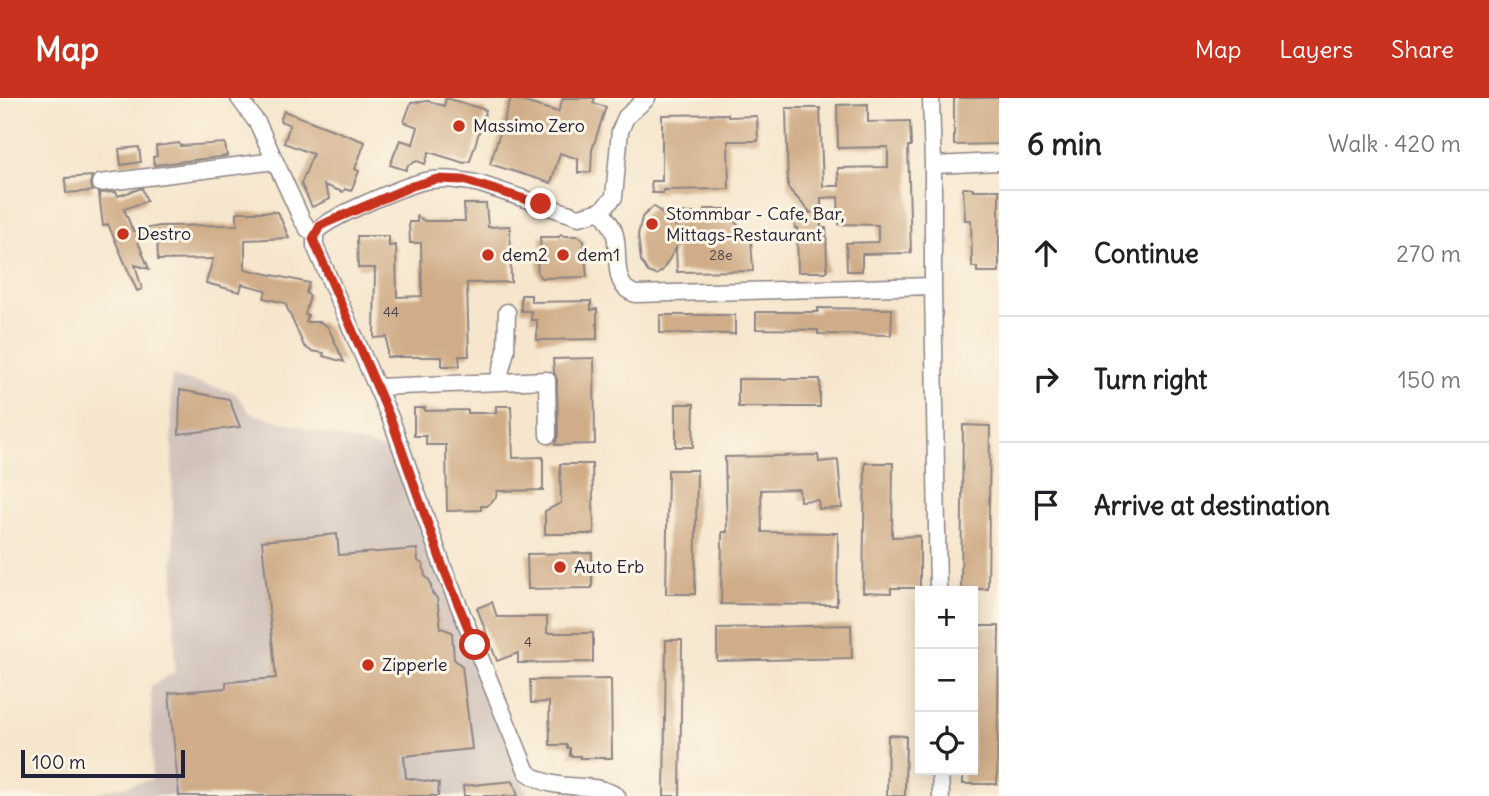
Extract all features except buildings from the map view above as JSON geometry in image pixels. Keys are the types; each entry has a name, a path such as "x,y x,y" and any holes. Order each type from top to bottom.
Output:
{"street":[{"path":"239,98 258,124 302,220 314,233"},
{"path":"617,796 609,791 560,791 546,788 527,772 443,567 392,422 314,246 314,233 320,226 354,210 412,186 437,179 480,184 579,217 601,211 614,197 620,131 626,117 647,98"},
{"path":"931,98 937,586"},
{"path":"100,183 275,161"},
{"path":"933,165 999,162"},
{"path":"601,211 615,234 621,282 628,291 636,294 933,286"},
{"path":"498,382 506,351 507,312"},
{"path":"377,387 547,380 548,435"},
{"path":"940,775 941,796"}],"shaded area":[{"path":"171,376 235,393 250,413 397,453 528,796 83,796 152,779 151,686 175,672"}],"place":[{"name":"Massimo Zero","path":"459,126"},
{"name":"Stommbar - Cafe, Bar, Mittags-Restaurant","path":"652,224"},
{"name":"Destro","path":"123,234"},
{"name":"dem2","path":"488,255"},
{"name":"dem1","path":"563,255"},
{"name":"Auto Erb","path":"560,567"},
{"name":"Zipperle","path":"368,665"}],"route":[{"path":"475,645 443,567 392,422 313,239 320,226 328,222 412,186 437,179 480,184 541,204"}]}
